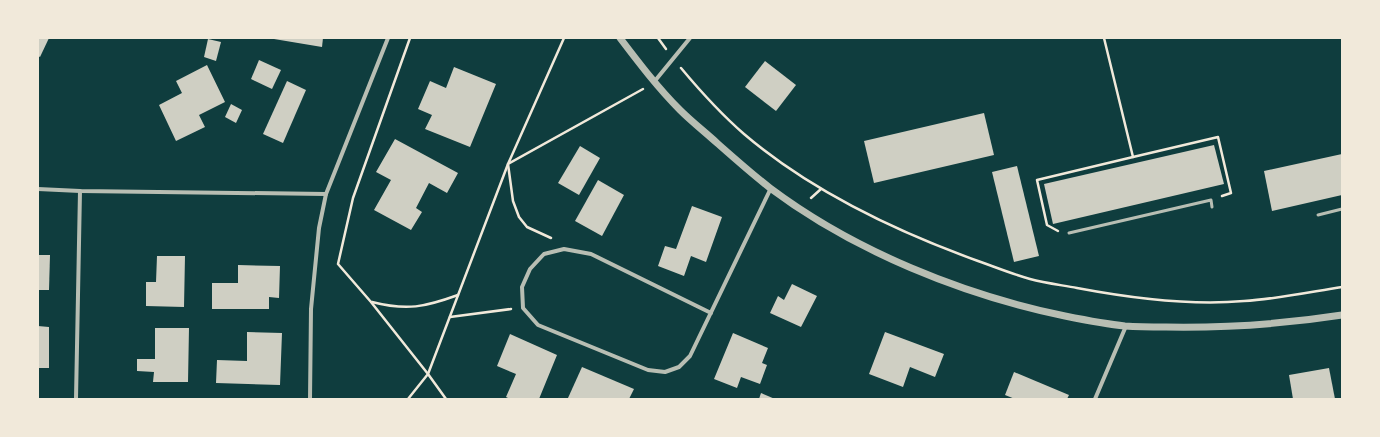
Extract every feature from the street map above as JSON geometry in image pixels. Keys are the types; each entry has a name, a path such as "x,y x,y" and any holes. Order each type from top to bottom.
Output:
{"street":[{"path":"310,399 311,310 319,228 326,194 388,38"},
{"path":"620,38 654,82 686,116 737,161 771,188 834,230 868,247 949,282 990,297 1028,308 1126,326 1193,328 1249,326 1342,315"},
{"path":"654,82 690,38"},
{"path":"711,312 591,254 564,249 544,254 530,269 522,287 523,308 538,325 648,370 665,372 679,367 690,356 771,188"},
{"path":"38,189 80,191 326,194"},
{"path":"76,399 80,191"},
{"path":"1095,399 1126,326"}],"lane":[{"path":"1069,233 1211,200 1212,207"},
{"path":"1318,215 1342,209"}],"path":[{"path":"410,38 353,198 338,264 372,302 446,399"},
{"path":"408,399 428,374 508,164 564,38"},
{"path":"658,38 673,59 716,108 746,135 776,158 821,189 881,222 946,249 1030,279 1114,295 1161,300 1207,302 1244,301 1342,287"},
{"path":"1104,38 1133,157"},
{"path":"508,164 654,82"},
{"path":"1069,233 1055,231 1048,225 1037,180 1218,137 1231,193 1211,200"},
{"path":"508,164 513,201 515,209 522,222 527,227 554,240 564,249"},
{"path":"372,302 389,307 416,307 458,295"},
{"path":"450,317 523,308"}],"building":[{"path":"38,38 49,38 40,57 38,56"},
{"path":"268,38 323,38 322,47"},
{"path":"208,39 221,42 216,61 204,57"},
{"path":"259,60 281,70 272,89 251,79"},
{"path":"765,61 796,85 776,111 745,87"},
{"path":"207,65 225,102 199,115 205,127 176,141 159,105 182,93 176,81"},
{"path":"454,67 496,84 470,147 425,129 432,115 418,109 430,81 446,88"},
{"path":"287,81 306,90 283,143 263,134"},
{"path":"231,104 242,110 236,123 225,117"},
{"path":"984,113 994,155 874,183 864,141"},
{"path":"395,139 458,173 447,193 429,183 416,208 422,212 411,230 374,210 391,180 376,172"},
{"path":"1214,145 1224,184 1053,224 1044,184"},
{"path":"580,146 600,158 579,195 558,183"},
{"path":"1342,154 1342,195 1272,211 1264,171"},
{"path":"1017,166 1039,256 1014,262 992,172"},
{"path":"598,180 624,195 602,236 575,221"},
{"path":"692,206 722,217 706,262 691,256 684,276 658,266 665,246 676,249"},
{"path":"38,255 50,255 49,290 38,290"},
{"path":"157,256 185,256 184,307 146,306 146,282 156,282"},
{"path":"238,265 280,266 279,298 269,297 269,309 212,309 212,283 238,283"},
{"path":"792,284 817,296 801,327 770,313 778,296 784,300"},
{"path":"38,326 49,327 49,368 38,368"},
{"path":"155,328 189,328 188,382 153,382 154,372 137,371 137,359 155,359"},
{"path":"247,332 282,333 280,385 216,383 217,360 247,361"},
{"path":"885,332 944,354 935,377 910,367 903,387 869,374"},
{"path":"733,333 768,348 762,363 767,365 760,384 741,377 737,388 714,379"},
{"path":"510,334 557,355 539,399 510,399 506,397 516,374 497,366"},
{"path":"582,367 634,389 629,399 568,398"},
{"path":"1329,368 1335,399 1293,399 1289,375"},
{"path":"1014,372 1069,395 1067,399 1015,399 1005,395"},
{"path":"761,393 775,399 759,399"}]}
